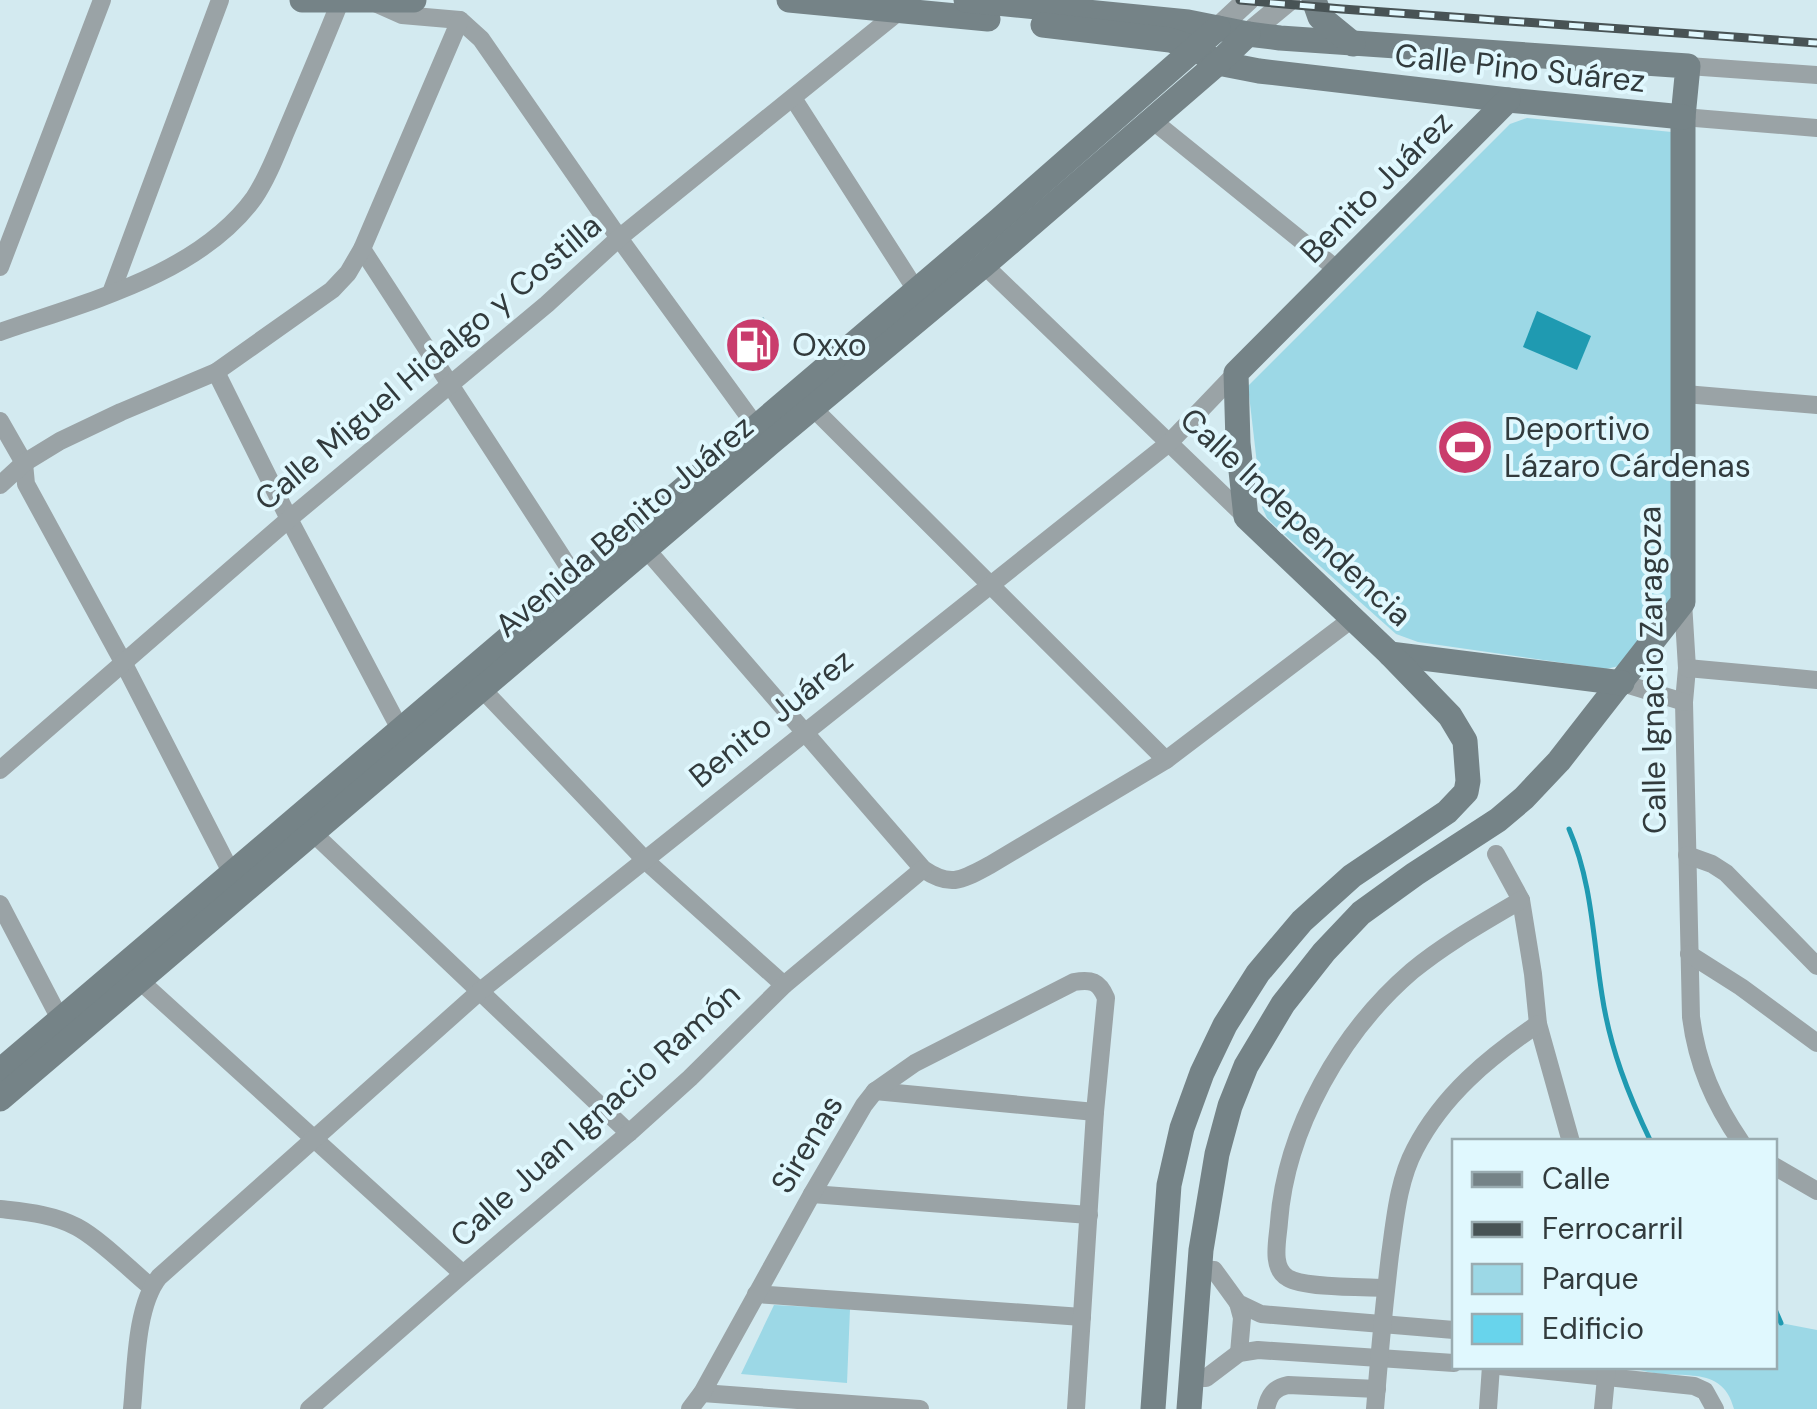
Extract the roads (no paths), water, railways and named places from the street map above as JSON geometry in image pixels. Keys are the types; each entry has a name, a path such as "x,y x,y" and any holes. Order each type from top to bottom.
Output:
{"main road":[{"path":"302,0 414,0"},
{"path":"789,0 1145,36 1194,48 1218,63"},
{"name":"Calle Pino Suárez","path":"966,0 1188,22 1248,34 1353,44 1688,66"},
{"path":"1314,0 1320,17 1353,44"},
{"name":"Avenida Benito Juárez","path":"0,1099 646,549 916,290 1218,28"},
{"name":"Avenida Benito Juárez","path":"0,1071 577,580 762,435 813,408 984,265 1248,34"},
{"name":"Calle Pino Suárez","path":"1218,63 1341,82 1684,116"},
{"name":"Calle Ignacio Zaragoza","path":"1684,602 1684,116 1688,66"},
{"name":"Benito Juárez","path":"1236,373 1508,100"},
{"path":"1236,373 1246,517"},
{"name":"Calle Independencia","path":"1246,517 1390,654 1622,683"},
{"path":"1190,1409 1211,1181 1230,1106 1246,1066 1283,1004 1361,913 1524,798 1560,760 1684,602"},
{"path":"1153,1409 1169,1185 1182,1128 1202,1073 1258,973 1302,921 1352,876 1447,812 1466,792 1468,755 1459,728 1390,654"},
{"path":"1466,792 1498,820"},
{"path":"1163,1267 1200,1269"},
{"path":"1156,1376 1192,1378"}],"street":[{"path":"0,267 102,0"},
{"path":"111,294 220,0"},
{"name":"Avenida Benito Juárez","path":"1218,28 1248,0"},
{"name":"Avenida Benito Juárez","path":"1248,34 1289,0"},
{"path":"0,332 111,294 191,256 231,225 255,196 278,150 340,2"},
{"path":"372,2 402,16 460,20 481,39 762,435"},
{"name":"Calle Miguel Hidalgo y Costilla","path":"0,770 547,304 619,238 902,10"},
{"path":"0,486 24,463 60,440 216,372 332,290 348,273 362,248 460,20"},
{"name":"Calle Pino Suárez","path":"1688,66 1817,75"},
{"path":"793,98 916,290"},
{"name":"Calle Pino Suárez","path":"1684,116 1817,128"},
{"path":"1152,120 1338,272"},
{"path":"362,248 577,580"},
{"name":"Calle Independencia","path":"984,265 1246,517"},
{"path":"216,372 400,732"},
{"name":"Benito Juárez","path":"151,1287 480,992 1169,443 1236,373"},
{"path":"1685,394 1817,405"},
{"path":"813,408 1166,760"},
{"path":"0,421 24,463 26,484 232,874"},
{"path":"646,549 923,869 952,882 1166,760 1352,619"},
{"name":"Calle Ignacio Zaragoza","path":"1684,602 1691,1018 1698,1056 1717,1104 1739,1139"},
{"path":"1686,668 1817,680"},
{"name":"Calle Independencia","path":"1622,683 1684,702"},
{"path":"482,689 646,861 784,985"},
{"path":"313,832 629,1133"},
{"path":"1496,854 1521,900 1538,1024 1568,1139"},
{"path":"1687,855 1726,873 1817,966"},
{"name":"Calle Juan Ignacio Ramón","path":"309,1409 629,1133 784,985 923,869"},
{"path":"1386,1288 1301,1283 1285,1277 1280,1270 1280,1214 1293,1152 1318,1089 1350,1038 1377,1006 1412,971 1462,934 1521,900"},
{"path":"0,904 60,1018"},
{"path":"1688,954 1817,1043"},
{"path":"139,980 464,1274"},
{"name":"Sirenas","path":"690,1409 875,1091 915,1063 1074,982 1086,980 1094,981 1106,998 1095,1112"},
{"path":"1375,1409 1396,1208 1413,1152 1438,1111 1468,1078 1538,1024"},
{"path":"875,1091 1095,1112 1076,1409"},
{"path":"1777,1168 1817,1191"},
{"path":"812,1194 1089,1215"},
{"path":"0,1209 29,1212 80,1229 151,1287 142,1317 132,1409"},
{"path":"1200,1269 1214,1270 1238,1303 1242,1330 1239,1352"},
{"path":"756,1294 1082,1317"},
{"path":"1238,1303 1262,1314 1452,1330"},
{"path":"1298,1352 1300,1318"},
{"path":"1341,1354 1342,1321"},
{"path":"1192,1378 1206,1378 1239,1352 1258,1350 1452,1363"},
{"path":"1488,1409 1491,1369"},
{"path":"1552,1369 1606,1372 1700,1388 1710,1396 1716,1409"},
{"path":"1603,1409 1606,1372"},
{"path":"1266,1409 1270,1395 1288,1385 1377,1389"},
{"path":"702,1393 920,1409"}],"waterway":[{"path":"1569,829 1587,890 1610,1034 1627,1088 1650,1139"},
{"path":"1777,1314 1781,1323"}],"railway":[{"path":"1240,0 1817,43"}],"place":[{"name":"Oxxo","path":"753,345"},
{"name":"Deportivo Lázaro Cárdenas","path":"1465,447"}]}
